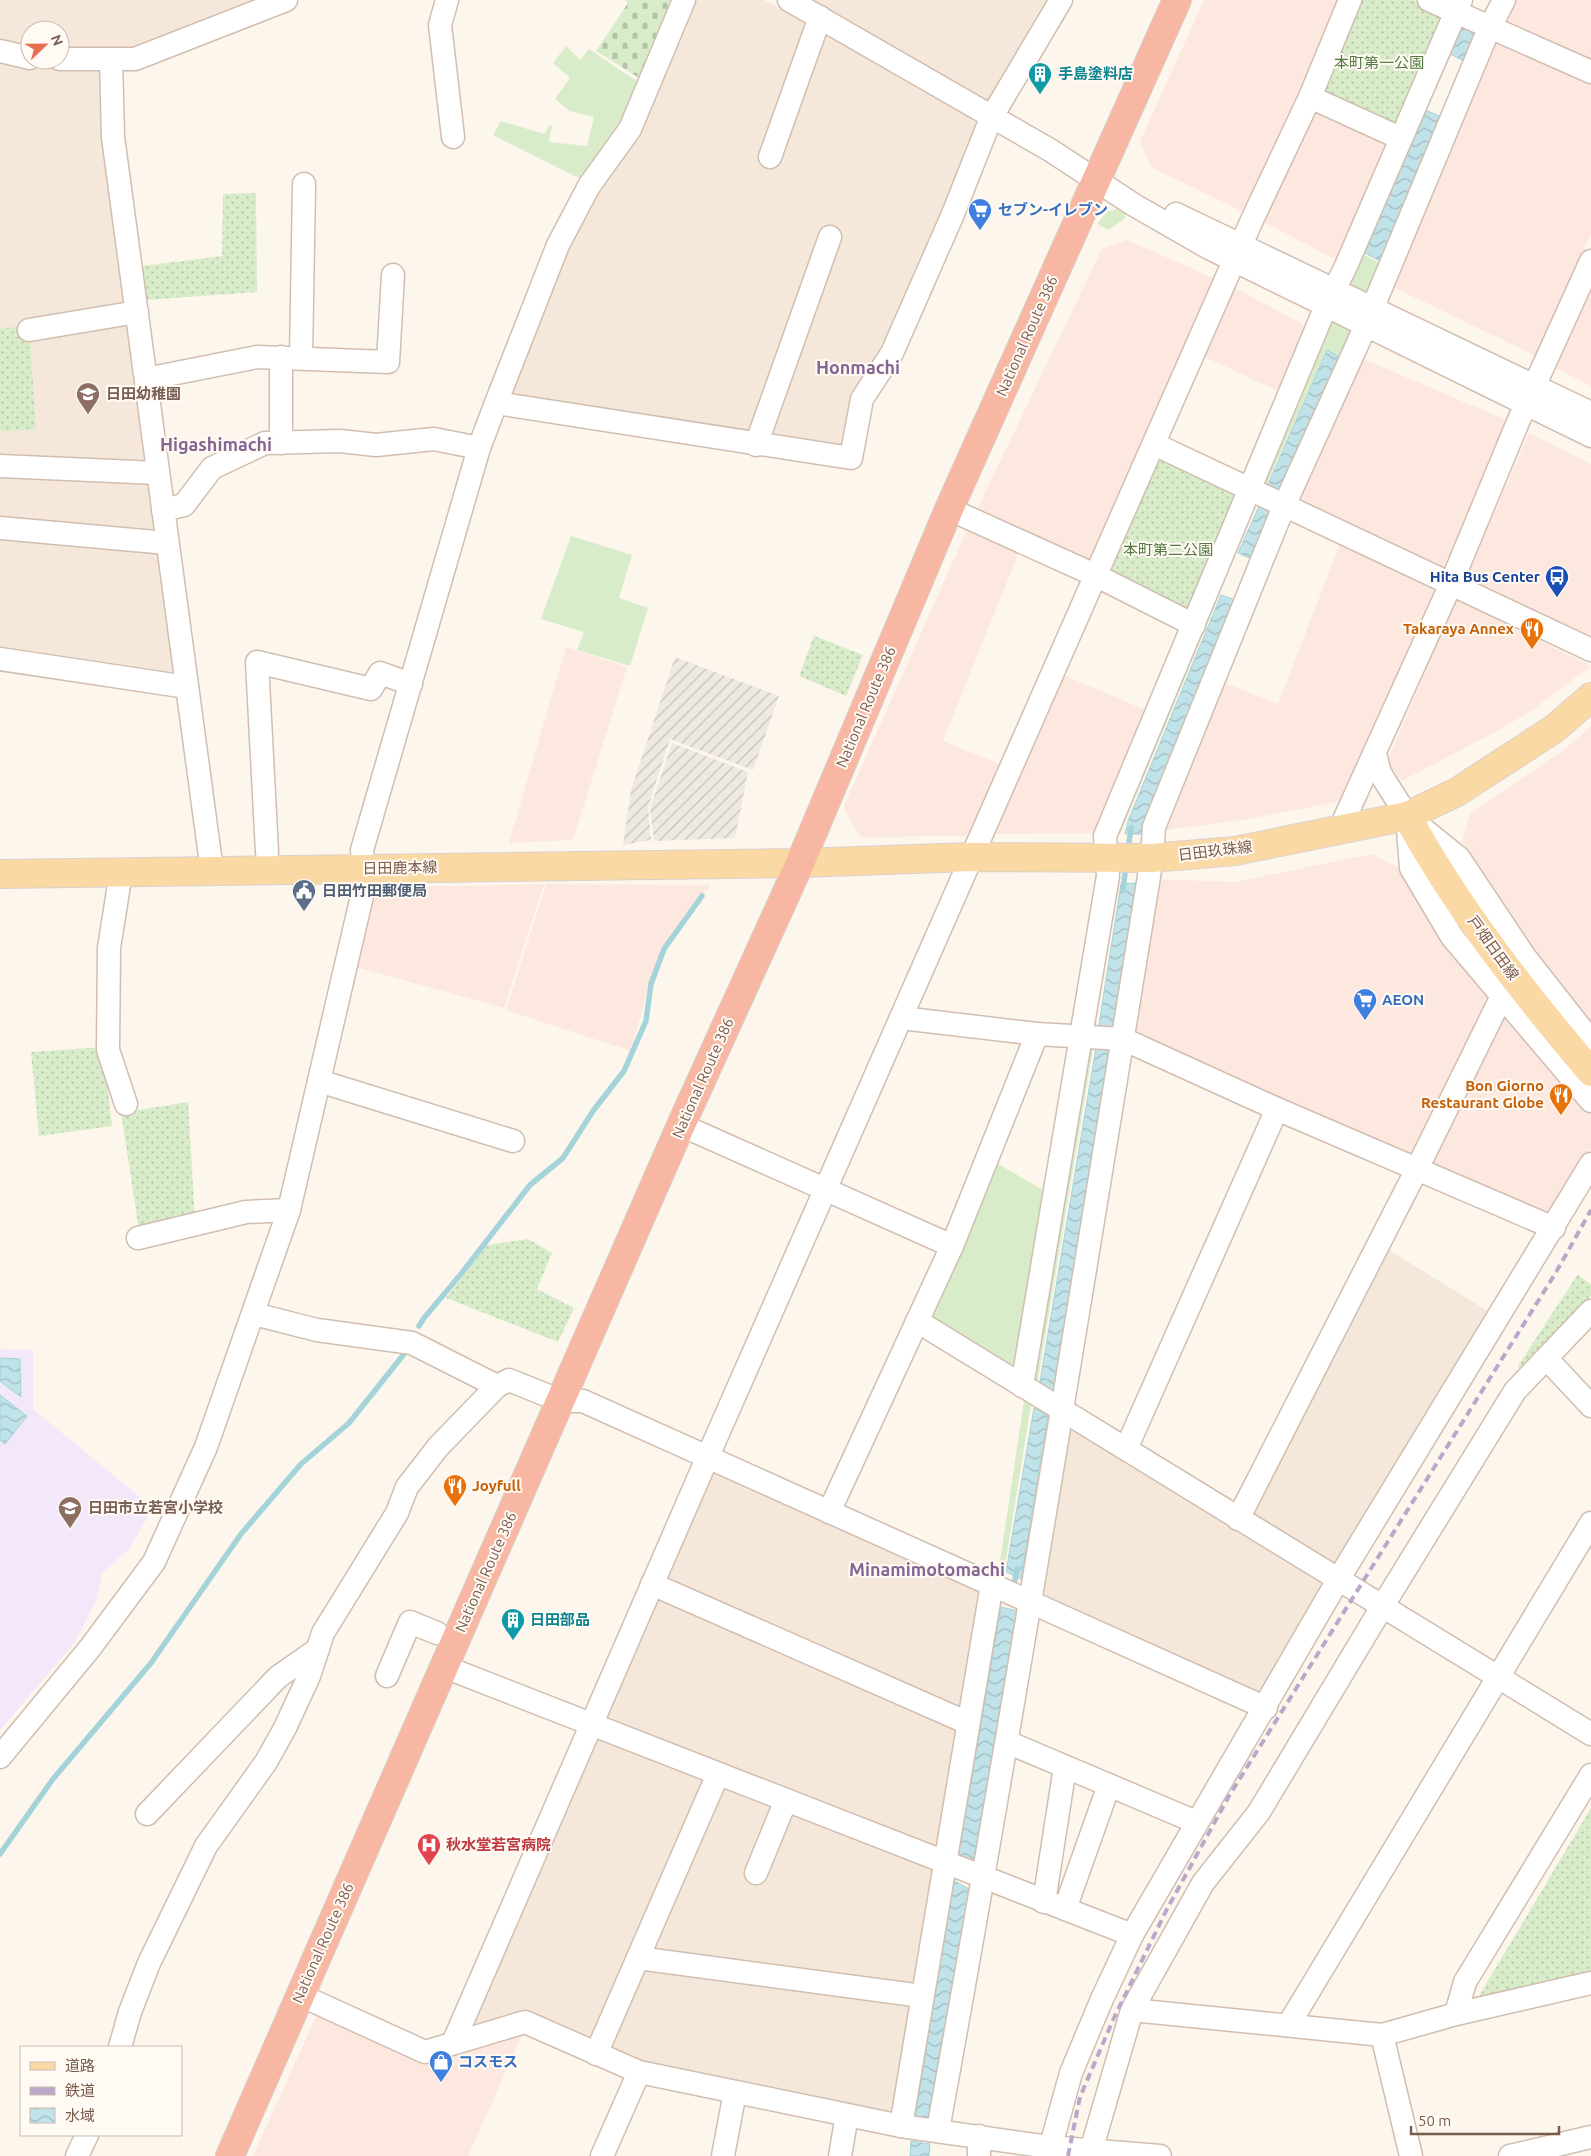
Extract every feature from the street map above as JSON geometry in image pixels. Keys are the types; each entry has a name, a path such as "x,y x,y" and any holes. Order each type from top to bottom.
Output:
{"highway":[{"name":"National Route 386","path":"230,2156 681,1125 800,863 949,509 1177,0"}],"main road":[{"name":"日田玖珠線","path":"800,863 972,857 1152,858 1235,851 1339,831 1407,816 1466,786 1554,729 1591,697"},
{"name":"戸畑日田線","path":"1407,816 1466,911 1508,987 1591,1072"},
{"name":"日田鹿本線","path":"0,874 800,863"}],"street":[{"path":"70,59 135,59 286,0"},
{"path":"447,0 440,24 453,137"},
{"path":"0,1757 90,1648 154,1562 206,1447 289,1210 365,883 362,850 479,448 558,245 589,186 630,129 684,0"},
{"path":"789,0 991,118 1050,150 1134,205 1239,253 1531,395 1591,436"},
{"path":"496,402 756,445 851,458 862,399 892,353 953,214 991,118 1061,0"},
{"path":"453,2043 707,1458 1154,444 1310,96 1350,0"},
{"path":"1429,0 1458,6 1490,28 1591,72"},
{"path":"938,2130 984,1879 1063,1410 1152,858 1154,827 1284,506 1369,316 1490,28 1504,0"},
{"path":"1022,1386 1083,1036 1108,876 1105,836 1330,297 1346,266 1458,6"},
{"path":"770,156 820,18"},
{"path":"0,51 20,56"},
{"path":"111,60 113,137 212,871"},
{"path":"1310,96 1400,138"},
{"path":"281,443 291,358 304,184"},
{"path":"756,445 830,237"},
{"path":"1339,831 1450,586 1531,395 1591,261"},
{"path":"146,379 257,357 388,362 393,275"},
{"path":"29,330 137,312"},
{"path":"1531,395 1591,413"},
{"path":"163,510 184,505 212,468 265,443 340,441 376,445 434,439 479,448"},
{"path":"1154,444 1450,586 1591,650"},
{"path":"0,466 158,473"},
{"path":"949,509 1097,576 1194,625"},
{"path":"0,528 167,543"},
{"path":"0,659 187,687"},
{"path":"266,852 257,662 371,689 380,673 411,684"},
{"path":"1374,754 1380,773 1407,816 1459,858 1525,957 1591,1039"},
{"path":"121,872 109,948 108,1050 126,1104"},
{"path":"1238,1519 1508,987 1591,1101"},
{"path":"901,1018 1037,1034 1123,1040 1277,1109 1554,1228"},
{"path":"830,1512 952,1246 1037,1034"},
{"path":"319,1081 513,1140"},
{"path":"1126,1449 1277,1109"},
{"path":"681,1125 952,1246"},
{"path":"1048,2151 1071,2073 1102,1999 1132,1935 1196,1822 1266,1708 1338,1580 1554,1228 1591,1164"},
{"path":"138,1238 246,1212 289,1210"},
{"path":"1091,2151 1132,2010 1203,1883 1259,1812 1382,1607 1515,1392 1591,1311"},
{"path":"254,1314 317,1330 412,1343 497,1386"},
{"path":"917,1321 1591,1734"},
{"path":"1547,1359 1591,1406"},
{"path":"120,2046 130,2012 149,1963 206,1846 266,1762 309,1676 323,1633 397,1513 407,1487 438,1447 497,1386 509,1380 561,1400 583,1401 1266,1708"},
{"path":"1288,2024 1591,1523"},
{"path":"652,1584 968,1723"},
{"path":"901,2126 992,1584"},
{"path":"387,1676 410,1622 437,1634"},
{"path":"148,1814 278,1677 318,1649"},
{"path":"445,1667 984,1879 1132,1935"},
{"path":"1007,1742 1196,1822"},
{"path":"1054,1906 1065,1767"},
{"path":"596,2054 718,1774"},
{"path":"1456,2014 1465,1982 1591,1775"},
{"path":"1054,1906 1109,1785"},
{"path":"756,1872 786,1800"},
{"path":"638,1958 922,1996"},
{"path":"1132,2010 1288,2024 1382,2035 1456,2014 1591,1984"},
{"path":"300,1995 425,2052 525,2022 639,2072 901,2126 938,2130 979,2146 1160,2156"},
{"path":"1382,2035 1411,2156"},
{"path":"602,2156 639,2072"},
{"path":"723,2156 735,2092"},
{"path":"840,2156 847,2115"},
{"path":"77,2156 87,2136"},
{"path":"1510,2156 1591,2137"}],"shaded area":[{"path":"0,0 278,0 135,55 70,55 70,20 20,20 20,51 0,46"},
{"path":"688,0 764,0 962,112 985,130 848,454 500,400 562,247"},
{"path":"796,0 1055,0 988,110"},
{"path":"1204,0 1338,0 1248,214 1151,167 1140,141"},
{"path":"1513,0 1591,0 1591,62 1502,23"},
{"path":"1492,37 1591,82 1591,234 1536,356 1389,285"},
{"path":"0,53 20,58 20,70 70,70 70,62 110,62 183,694 0,665"},
{"path":"1313,104 1393,142 1341,262 1262,221"},
{"path":"1128,240 1233,287 1312,329 1284,394 1188,349 1090,565 1026,535 943,741 1002,765 972,836 861,837 843,808 968,528 1102,249"},
{"path":"1591,290 1591,386 1556,368"},
{"path":"1361,358 1506,420 1444,575 1298,503"},
{"path":"1529,433 1591,464 1591,640 1464,583"},
{"path":"1340,544 1435,591 1343,801 1248,819 1159,831 1220,681 1278,704"},
{"path":"1456,599 1591,666 1534,709 1497,731 1402,781 1387,762"},
{"path":"566,647 627,667 573,840 509,843"},
{"path":"675,657 779,696 753,770 670,739 648,807 651,840 623,845 631,790"},
{"path":"1063,675 1150,712 1098,833 992,834"},
{"path":"1591,726 1591,1027 1531,951 1462,841 1470,814 1565,749"},
{"path":"672,743 748,772 735,838 654,841 650,809"},
{"path":"1372,854 1401,869 1487,990 1591,1115 1591,1149 1551,1216 1403,1154 1133,1034 1156,879 1236,882"},
{"path":"544,884 504,1008 356,967 373,888"},
{"path":"546,884 711,885 664,946 651,977 631,1051 506,1010"},
{"path":"1386,1248 1494,1315 1337,1572 1247,1517"},
{"name":"日田市立若宮小学校","path":"0,1349 33,1350 33,1409 153,1508 129,1549 102,1573 96,1601 75,1642 0,1730"},
{"path":"1065,1413 1335,1581 1266,1703 1034,1599"},
{"path":"708,1461 987,1587 897,2120 641,2066 525,2016 464,2035"},
{"path":"319,2010 426,2057 525,2029 468,2156 253,2156"}],"green space":[{"path":"624,0 679,0 644,81 596,51 628,3"},
{"name":"本町第一公園","path":"1360,0 1414,0 1444,16 1398,128 1319,94"},
{"path":"566,46 580,60 589,49 642,85 624,123 585,181 493,135 501,121 544,134 550,125 552,126 549,142 587,146 594,117 570,111 555,99 570,78 553,63"},
{"path":"256,193 257,292 145,300 142,266 222,256 223,194"},
{"path":"1117,209 1125,210 1125,218 1109,230 1097,224 1107,212"},
{"path":"1363,254 1385,266 1377,292 1364,296 1349,287 1347,279"},
{"path":"1332,318 1358,323 1343,360 1326,351 1264,490 1256,486 1319,348 1323,349 1320,347"},
{"path":"29,325 36,430 0,431 0,329"},
{"name":"本町第二公園","path":"1161,458 1237,489 1195,609 1185,612 1112,578 1109,568 1157,462"},
{"path":"571,536 632,555 619,598 648,608 630,666 577,650 584,632 541,619"},
{"path":"1213,589 1220,593 1120,834 1113,832"},
{"path":"814,636 863,655 846,696 799,676"},
{"path":"103,1047 112,1126 39,1136 31,1052"},
{"path":"1086,1049 1093,1049 1037,1385 1030,1381"},
{"path":"188,1102 195,1221 139,1230 121,1113"},
{"path":"991,1160 1050,1194 1019,1375 931,1316"},
{"path":"528,1239 552,1253 537,1289 574,1308 558,1342 446,1298 487,1245"},
{"path":"1578,1274 1591,1285 1591,1296 1520,1369 1518,1366"},
{"path":"1024,1401 1031,1405 1004,1571 999,1568"},
{"path":"1591,1808 1591,1974 1476,2001"}],"water":[{"path":"1463,19 1480,29 1466,62 1450,54"},
{"path":"1423,109 1444,118 1382,262 1365,253"},
{"path":"1327,350 1343,359 1283,499 1265,491"},
{"path":"1260,504 1277,512 1256,561 1238,553"},
{"path":"1221,595 1238,601 1142,834 1125,834 1128,821"},
{"path":"1136,883 1115,1031 1098,1031 1121,884"},
{"path":"1096,1048 1109,1049 1055,1395 1039,1388"},
{"path":"0,1358 20,1359 21,1397 0,1381"},
{"path":"0,1395 27,1416 5,1444 0,1440"},
{"path":"1034,1408 1048,1415 1021,1579 1006,1572"},
{"path":"1001,1607 1018,1611 973,1864 958,1858"},
{"path":"953,1880 969,1889 930,2122 915,2119"},
{"path":"911,2141 930,2144 929,2156 910,2156"}],"waterway":[{"path":"1128,851 1131,828"},
{"path":"1123,890 1126,865"},
{"path":"419,1326 530,1185 563,1158 593,1111 624,1071 646,1021 651,984 664,949 702,896"},
{"path":"0,1854 53,1779 151,1663 241,1534 301,1464 349,1423 408,1349"},
{"path":"1013,1589 1017,1569"}],"railway":[{"path":"1068,2156 1080,2097 1113,2020 1166,1911 1229,1796 1555,1274 1591,1210"}],"place":[{"name":"手島塗料店","path":"1040,95"},
{"name":"セブン-イレブン","path":"980,231"},
{"name":"日田幼稚園","path":"88,415"},
{"name":"Hita Bus Center","path":"1557,598"},
{"name":"Takaraya Annex","path":"1532,650"},
{"name":"日田竹田郵便局","path":"304,912"},
{"name":"AEON","path":"1365,1021"},
{"name":"Bon Giorno Restaurant Globe","path":"1561,1116"},
{"name":"Joyfull","path":"455,1507"},
{"name":"日田市立若宮小学校","path":"70,1529"},
{"name":"日田部品","path":"513,1641"},
{"name":"秋水堂若宮病院","path":"429,1866"},
{"name":"コスモス","path":"441,2083"}],"district":[{"name":"Honmachi","path":"858,368"},
{"name":"Higashimachi","path":"216,445"},
{"name":"Minamimotomachi","path":"927,1570"}]}
